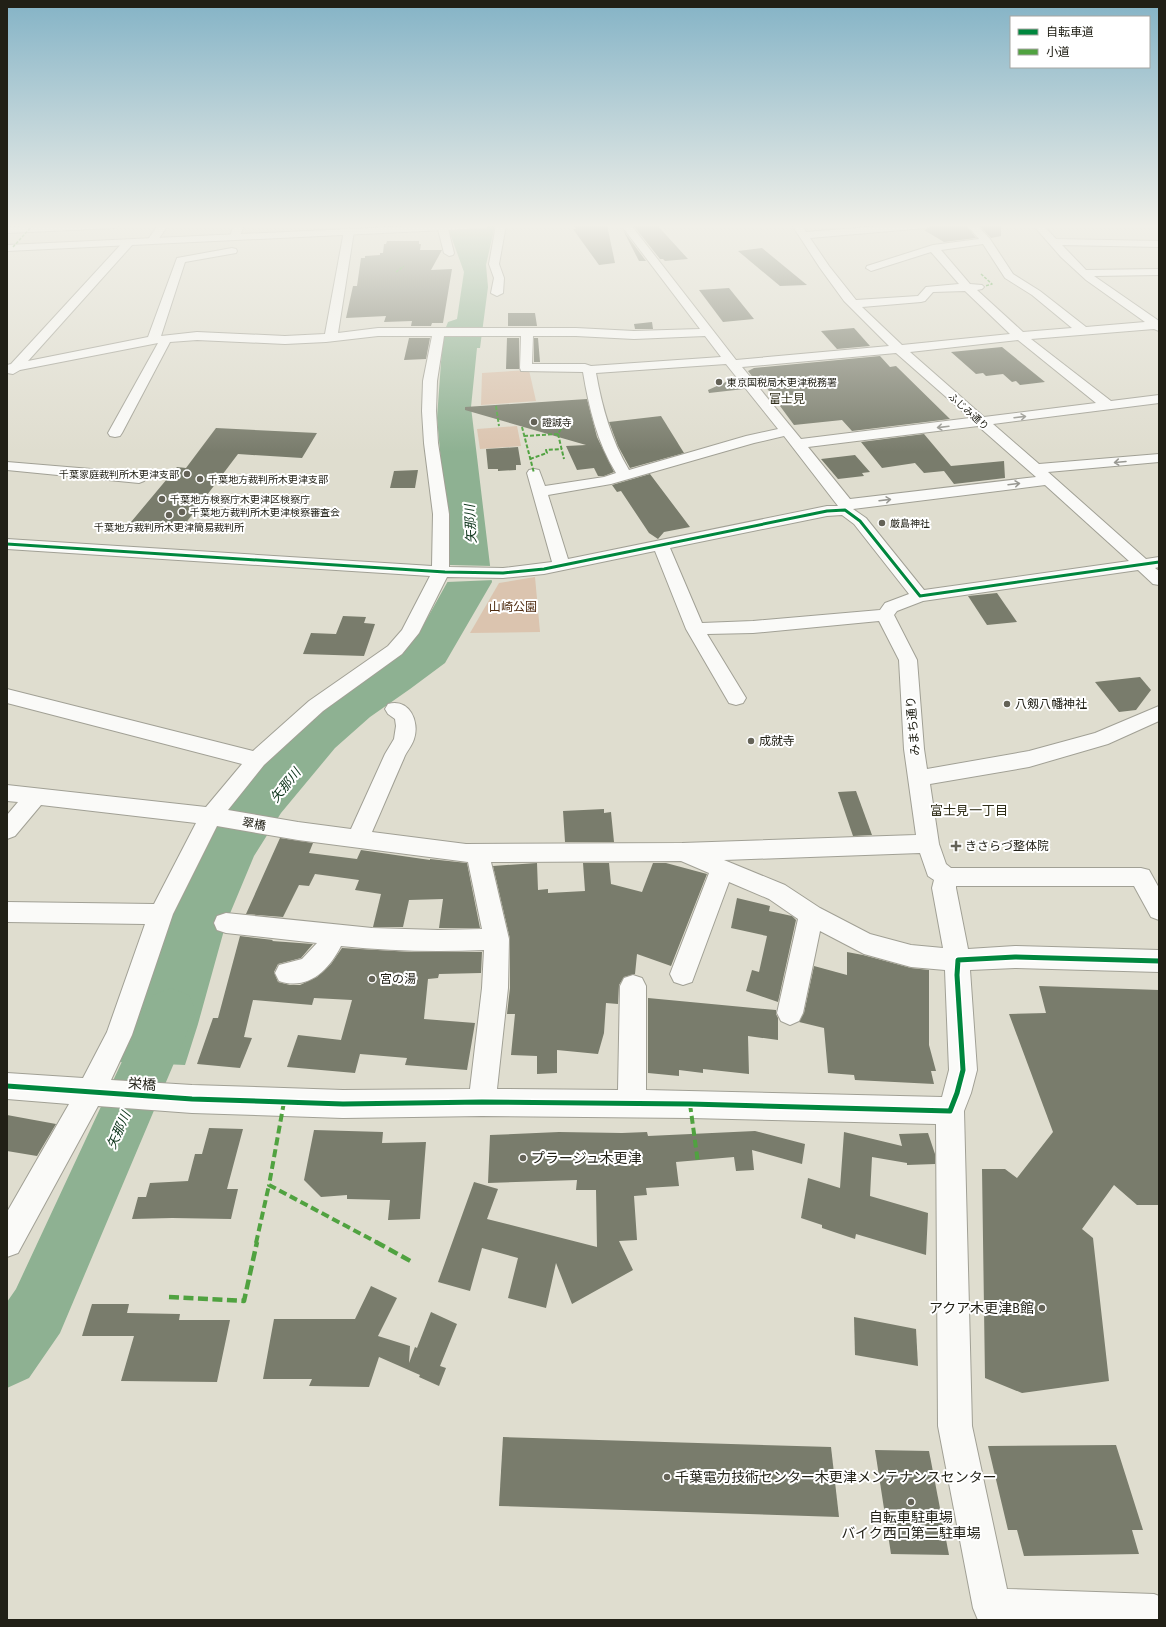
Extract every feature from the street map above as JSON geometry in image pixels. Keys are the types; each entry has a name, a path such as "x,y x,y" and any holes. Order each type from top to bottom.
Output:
{"street":[{"path":"10,371 75,301"},
{"path":"115,432 159,340 170,301"},
{"path":"331,338 338,301"},
{"path":"685,301 732,362 799,444 846,507 860,521 920,596"},
{"name":"ふじみ通り","path":"851,301 883,335 1047,480 1151,563 1159,580"},
{"path":"853,304 895,301"},
{"path":"982,301 1021,336 1109,406"},
{"path":"1046,301 1083,330"},
{"path":"1123,301 1158,326"},
{"path":"527,332 526,368 586,368 589,370 732,362 900,349 1083,330 1158,326"},
{"path":"10,371 159,340 197,336 285,340 331,338 378,332 576,332 634,335 709,332"},
{"path":"7,1242 91,1092 119,1035 161,914 211,816 257,760 316,706 395,650 410,633 443,572 441,514 431,442 429,411 430,381 440,332"},
{"path":"589,370 595,405 603,434 624,474"},
{"path":"799,444 1159,399"},
{"path":"539,492 606,481 624,474 751,439 788,431"},
{"path":"1035,469 1159,458"},
{"path":"7,466 139,478"},
{"path":"534,473 561,566"},
{"path":"7,544 443,572 503,573 561,566 846,507 1047,480"},
{"path":"661,546 695,629 736,698"},
{"path":"695,629 753,627 885,615 891,607 920,596 1151,563"},
{"name":"みまち通り","path":"885,615 908,660 914,749 928,844 936,869 946,877"},
{"path":"9,699 257,760"},
{"path":"358,839 396,754 404,740 406,726 404,716 395,709"},
{"path":"919,778 1029,759 1101,739 1159,713"},
{"name":"翠橋","path":"7,793 211,816 298,831 466,853 682,852 928,844"},
{"path":"7,830 35,796"},
{"path":"682,852 777,892 811,915 864,943 911,956 958,960 1015,957 1159,961"},
{"path":"477,853 497,939 495,988 482,1102"},
{"path":"683,974 722,869"},
{"path":"1154,1613 992,1608 955,1426 950,1111 957,1093 963,1070 957,975 958,960 944,888 946,877 1141,877 1159,910"},
{"path":"7,912 161,914"},
{"path":"790,1013 811,915"},
{"path":"226,923 372,939 438,941 497,939"},
{"path":"288,973 298,974 311,967 325,954 334,935"},
{"path":"632,1104 633,986"},
{"name":"栄橋","path":"7,1086 192,1099 343,1104 482,1102 950,1111"}],"green space":[{"path":"529,370 536,401 481,405 482,373"},
{"path":"517,426 521,446 480,449 477,429"},
{"name":"山崎公園","path":"535,577 540,632 470,633 499,583"}],"water":[{"path":"460,301 486,301 480,348 477,348 471,407 492,582 445,663 370,717 335,748 281,813 254,856 226,923 185,1065 119,1062 169,914 213,828 262,766 324,708 400,654 419,633 448,581 450,560 437,418 443,335 448,322 457,319"}],"pier":[{"path":"449,565 492,566 494,580 447,582"}],"building":[{"path":"350,301 447,301 443,323 432,323 431,326 411,326 412,321 384,322 386,316 346,318"},
{"path":"707,301 739,301 754,319 723,322"},
{"path":"508,313 535,313 537,326 508,326"},
{"path":"652,322 653,329 635,329 634,324"},
{"path":"854,328 870,346 837,349 821,331"},
{"path":"409,338 430,338 426,359 404,360"},
{"path":"507,338 519,338 519,369 506,369"},
{"path":"534,338 538,338 540,362 534,362"},
{"path":"1002,347 1045,382 1020,385 1016,381 1012,382 1003,374 986,376 983,373 976,374 951,352"},
{"path":"880,356 890,367 896,366 950,419 852,431 842,420 794,425 766,387 761,388 748,371 754,368"},
{"path":"735,378 744,389 709,393 708,390"},
{"path":"587,399 597,437 614,472 604,476 598,476 594,468 577,470 566,446 586,445 465,410 465,407"},
{"path":"661,416 684,453 630,468 618,446 609,422"},
{"path":"216,428 317,433 302,458 238,454 179,532 126,528 177,467 186,468"},
{"path":"924,434 951,466 1004,461 1005,478 954,484 944,471 924,473 915,463 882,468 861,442"},
{"path":"518,447 521,465 516,465 516,470 498,471 498,469 488,469 486,449"},
{"path":"855,455 870,472 862,473 864,476 838,479 821,459"},
{"path":"418,470 415,488 390,488 394,471"},
{"path":"650,474 690,527 664,532 658,539 649,533 621,491 617,492 612,485"},
{"path":"997,593 1017,622 987,625 968,596"},
{"path":"343,616 366,617 364,623 375,624 364,656 303,654 311,633 336,634"},
{"path":"1140,677 1151,690 1136,710 1119,712 1095,682"},
{"path":"856,791 872,835 853,836 838,792"},
{"path":"604,809 604,813 611,812 614,842 565,842 563,811"},
{"path":"280,838 313,843 309,853 357,859 361,850 430,860 467,863 480,928 439,928 443,899 409,900 403,927 373,927 381,894 355,890 359,880 315,874 309,886 299,885 283,917 246,914"},
{"path":"537,863 538,890 548,889 548,893 585,891 583,863 609,863 611,884 642,892 653,863 666,863 707,874 671,966 637,954 635,974 624,977 619,985 618,1004 606,1003 604,1033 598,1054 557,1050 557,1073 537,1074 537,1056 511,1055 515,1014 507,1014 510,988 510,939 493,866"},
{"path":"737,898 770,906 769,911 792,916 796,920 778,1002 746,991 752,970 759,972 767,936 731,928"},
{"path":"240,936 273,940 272,941 313,944 301,958 278,964 274,972 278,982 290,985 300,985 317,977 331,964 342,948 412,952 482,952 481,973 439,974 438,978 428,979 424,1019 475,1023 467,1070 405,1065 407,1058 360,1054 355,1073 287,1067 298,1035 341,1040 352,1000 314,998 312,1005 253,1000 244,1037 252,1038 240,1068 197,1064 213,1018 218,1018"},
{"path":"847,952 911,968 929,970 929,1045 936,1071 931,1071 934,1084 855,1080 854,1075 828,1073 824,1028 799,1022 804,1013 814,966 847,975"},
{"path":"1039,986 1159,990 1159,1205 1137,1205 1114,1185 1082,1229 1093,1238 1109,1381 1022,1393 985,1378 982,1169 1005,1169 1017,1178 1053,1132 1009,1014 1046,1013"},
{"path":"648,998 776,1010 778,1018 778,1040 748,1036 749,1074 703,1069 703,1073 679,1070 679,1076 648,1073"},
{"path":"7,1115 56,1124 37,1156 7,1151"},
{"path":"209,1128 243,1129 227,1189 238,1189 231,1219 132,1219 138,1197 146,1197 150,1183 188,1181 195,1154 202,1154"},
{"path":"314,1130 383,1132 382,1143 426,1142 420,1219 388,1220 390,1200 347,1199 347,1195 321,1197 304,1180"},
{"path":"755,1131 805,1144 802,1164 752,1150 754,1170 736,1171 734,1157 676,1162 679,1186 646,1188 647,1195 634,1196 637,1240 619,1241 633,1270 572,1304 556,1263 546,1308 508,1298 518,1258 482,1248 470,1291 438,1282 474,1182 498,1189 487,1219 597,1247 596,1190 576,1190 577,1180 488,1183 490,1135 559,1132 647,1132 648,1136"},
{"path":"844,1132 902,1146 899,1134 928,1133 935,1154 935,1164 907,1165 907,1163 872,1157 870,1196 928,1213 926,1255 856,1234 855,1239 822,1228 822,1225 801,1218 808,1178 840,1188"},
{"path":"371,1286 397,1298 378,1336 410,1346 409,1363 415,1347 417,1348 431,1312 457,1324 440,1366 446,1368 439,1386 419,1377 420,1375 379,1357 369,1387 309,1386 312,1379 263,1379 274,1319 355,1319"},
{"path":"92,1304 129,1304 127,1313 180,1314 179,1320 230,1320 217,1382 121,1381 134,1336 82,1336"},
{"path":"854,1317 916,1329 918,1366 855,1355"},
{"name":"千葉電力技術センター木更津メンテナンスセンター","path":"503,1437 831,1447 839,1517 499,1506"},
{"path":"1116,1445 1143,1530 1132,1530 1139,1554 1024,1556 1017,1530 1008,1530 988,1446"},
{"name":"自転車駐車場 バイク西口第二駐車場","path":"875,1450 929,1451 949,1555 891,1554"}],"waterway":[{"name":"矢那川","path":"7,1356 38,1311 171,1011"}],"marked path":[{"path":"496,406 499,426"},
{"path":"524,436 558,434 561,429 559,421"},
{"path":"522,427 534,473"},
{"path":"558,434 564,459"},
{"path":"530,459 547,453 546,450 562,449"},
{"path":"284,1102 269,1185 414,1263"},
{"path":"690,1104 698,1163"},
{"path":"169,1297 244,1301 269,1185"}],"cycle path":[{"path":"7,544 445,572 503,573 544,569 827,511 845,510 860,521 920,596 1159,562"},
{"path":"7,1086 192,1099 343,1104 482,1102 690,1104 950,1111 957,1093 963,1070 957,975 958,960 1015,957 1159,961"}],"place":[{"name":"東京国税局木更津税務署","path":"719,382"},
{"name":"證誠寺","path":"534,422"},
{"name":"千葉家庭裁判所木更津支部","path":"187,474"},
{"name":"千葉地方裁判所木更津支部","path":"200,479"},
{"name":"千葉地方検察庁木更津区検察庁","path":"162,499"},
{"name":"千葉地方裁判所木更津検察審査会","path":"182,512"},
{"name":"千葉地方裁判所木更津簡易裁判所","path":"169,515"},
{"name":"厳島神社","path":"882,523"},
{"name":"八剱八幡神社","path":"1007,704"},
{"name":"成就寺","path":"751,741"},
{"name":"きさらづ整体院","path":"956,846"},
{"name":"宮の湯","path":"372,979"},
{"name":"プラージュ木更津","path":"523,1158"},
{"name":"アクア木更津B館","path":"1042,1308"},
{"name":"千葉電力技術センター木更津メンテナンスセンター","path":"667,1477"},
{"name":"自転車駐車場 バイク西口第二駐車場","path":"911,1502"}],"district":[{"name":"富士見","path":"787,399"},
{"name":"富士見一丁目","path":"969,810"}]}
